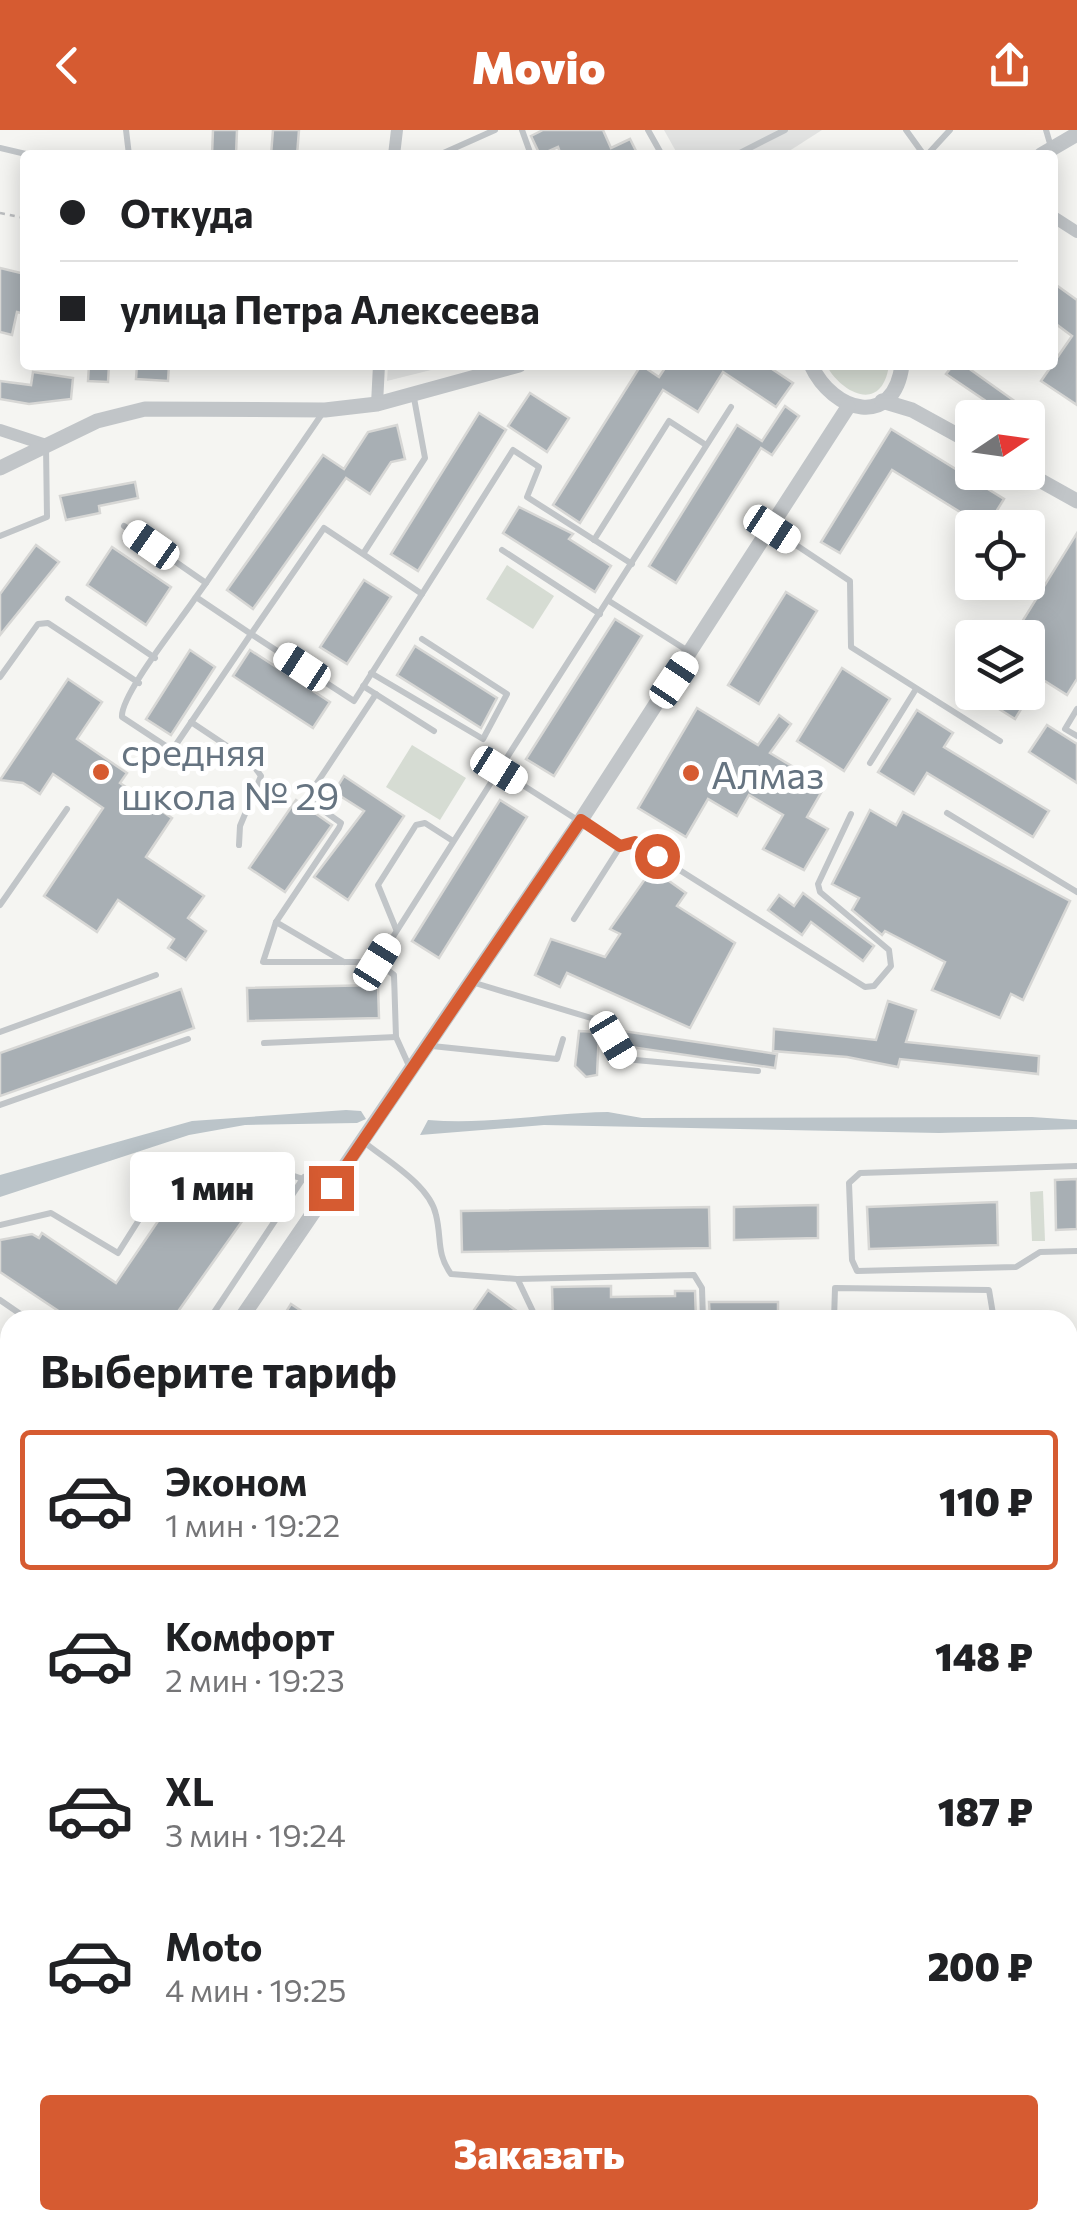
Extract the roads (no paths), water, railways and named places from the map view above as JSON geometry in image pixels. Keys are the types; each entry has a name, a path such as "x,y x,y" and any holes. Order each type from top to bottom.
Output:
{"street":[{"path":"1048,150 1077,134"},
{"path":"377,404 379,370"},
{"path":"0,468 97,421 145,408 325,410 414,398 503,370"},
{"path":"813,370 826,392 848,407 864,408 882,401 902,371"},
{"path":"902,371 912,410"},
{"path":"882,401 912,410 955,434"},
{"path":"247,1310 474,982 692,654 848,407"},
{"path":"0,430 46,445"},
{"path":"1045,483 1077,501"}],"lane":[{"path":"450,150 496,130"},
{"path":"746,150 784,130"},
{"path":"931,150 950,130"},
{"path":"363,554 425,458 414,398"},
{"path":"377,962 731,407"},
{"path":"325,410 122,708 122,717 170,746 191,722 324,528 422,594"},
{"path":"594,540 669,421 706,445"},
{"path":"0,536 47,517 46,445"},
{"path":"196,597 354,701 513,450 539,467 526,497 632,564"},
{"path":"124,526 206,583"},
{"path":"772,529 848,577 852,585 851,647 1000,741"},
{"path":"502,550 600,614"},
{"path":"68,599 156,658"},
{"path":"609,601 692,654"},
{"path":"0,676 38,624 48,623 139,683"},
{"path":"371,673 482,739 506,694 422,639"},
{"path":"363,686 434,731"},
{"path":"870,763 916,690"},
{"path":"376,694 309,795 310,801 340,823 340,828 276,922 262,962 377,962 394,975 396,1037 412,1071"},
{"path":"1077,708 1065,729 1077,736"},
{"path":"191,722 251,762 261,776 240,826 239,845"},
{"path":"499,770 620,846"},
{"path":"0,905 68,809"},
{"path":"574,919 620,846 635,842 870,988 891,966 889,950 820,892 818,884 850,814"},
{"path":"947,814 1077,892"},
{"path":"396,930 378,885 416,825 425,823 453,841"},
{"path":"276,922 344,962"},
{"path":"0,1032 156,975"},
{"path":"474,982 601,1020 624,1059 758,1071"},
{"path":"264,1043 396,1037"},
{"path":"0,1105 188,1039"},
{"path":"430,1046 556,1059 562,1055 563,1039"},
{"path":"363,1142 413,1183 436,1210 439,1256 452,1274 517,1279 694,1274 702,1288 703,1310"},
{"path":"1077,1166 860,1173 849,1183 852,1260 858,1271 1016,1267 1040,1252 1077,1251"},
{"path":"0,1225 52,1214 118,1253 162,1185 270,1168 331,1188"},
{"path":"216,1310 304,1177"},
{"path":"517,1279 532,1310"},
{"path":"834,1310 835,1288 988,1290 992,1310"}],"place":[{"name":"средняя школа № 29","path":"101,772"},
{"name":"Алмаз","path":"691,773"}]}
